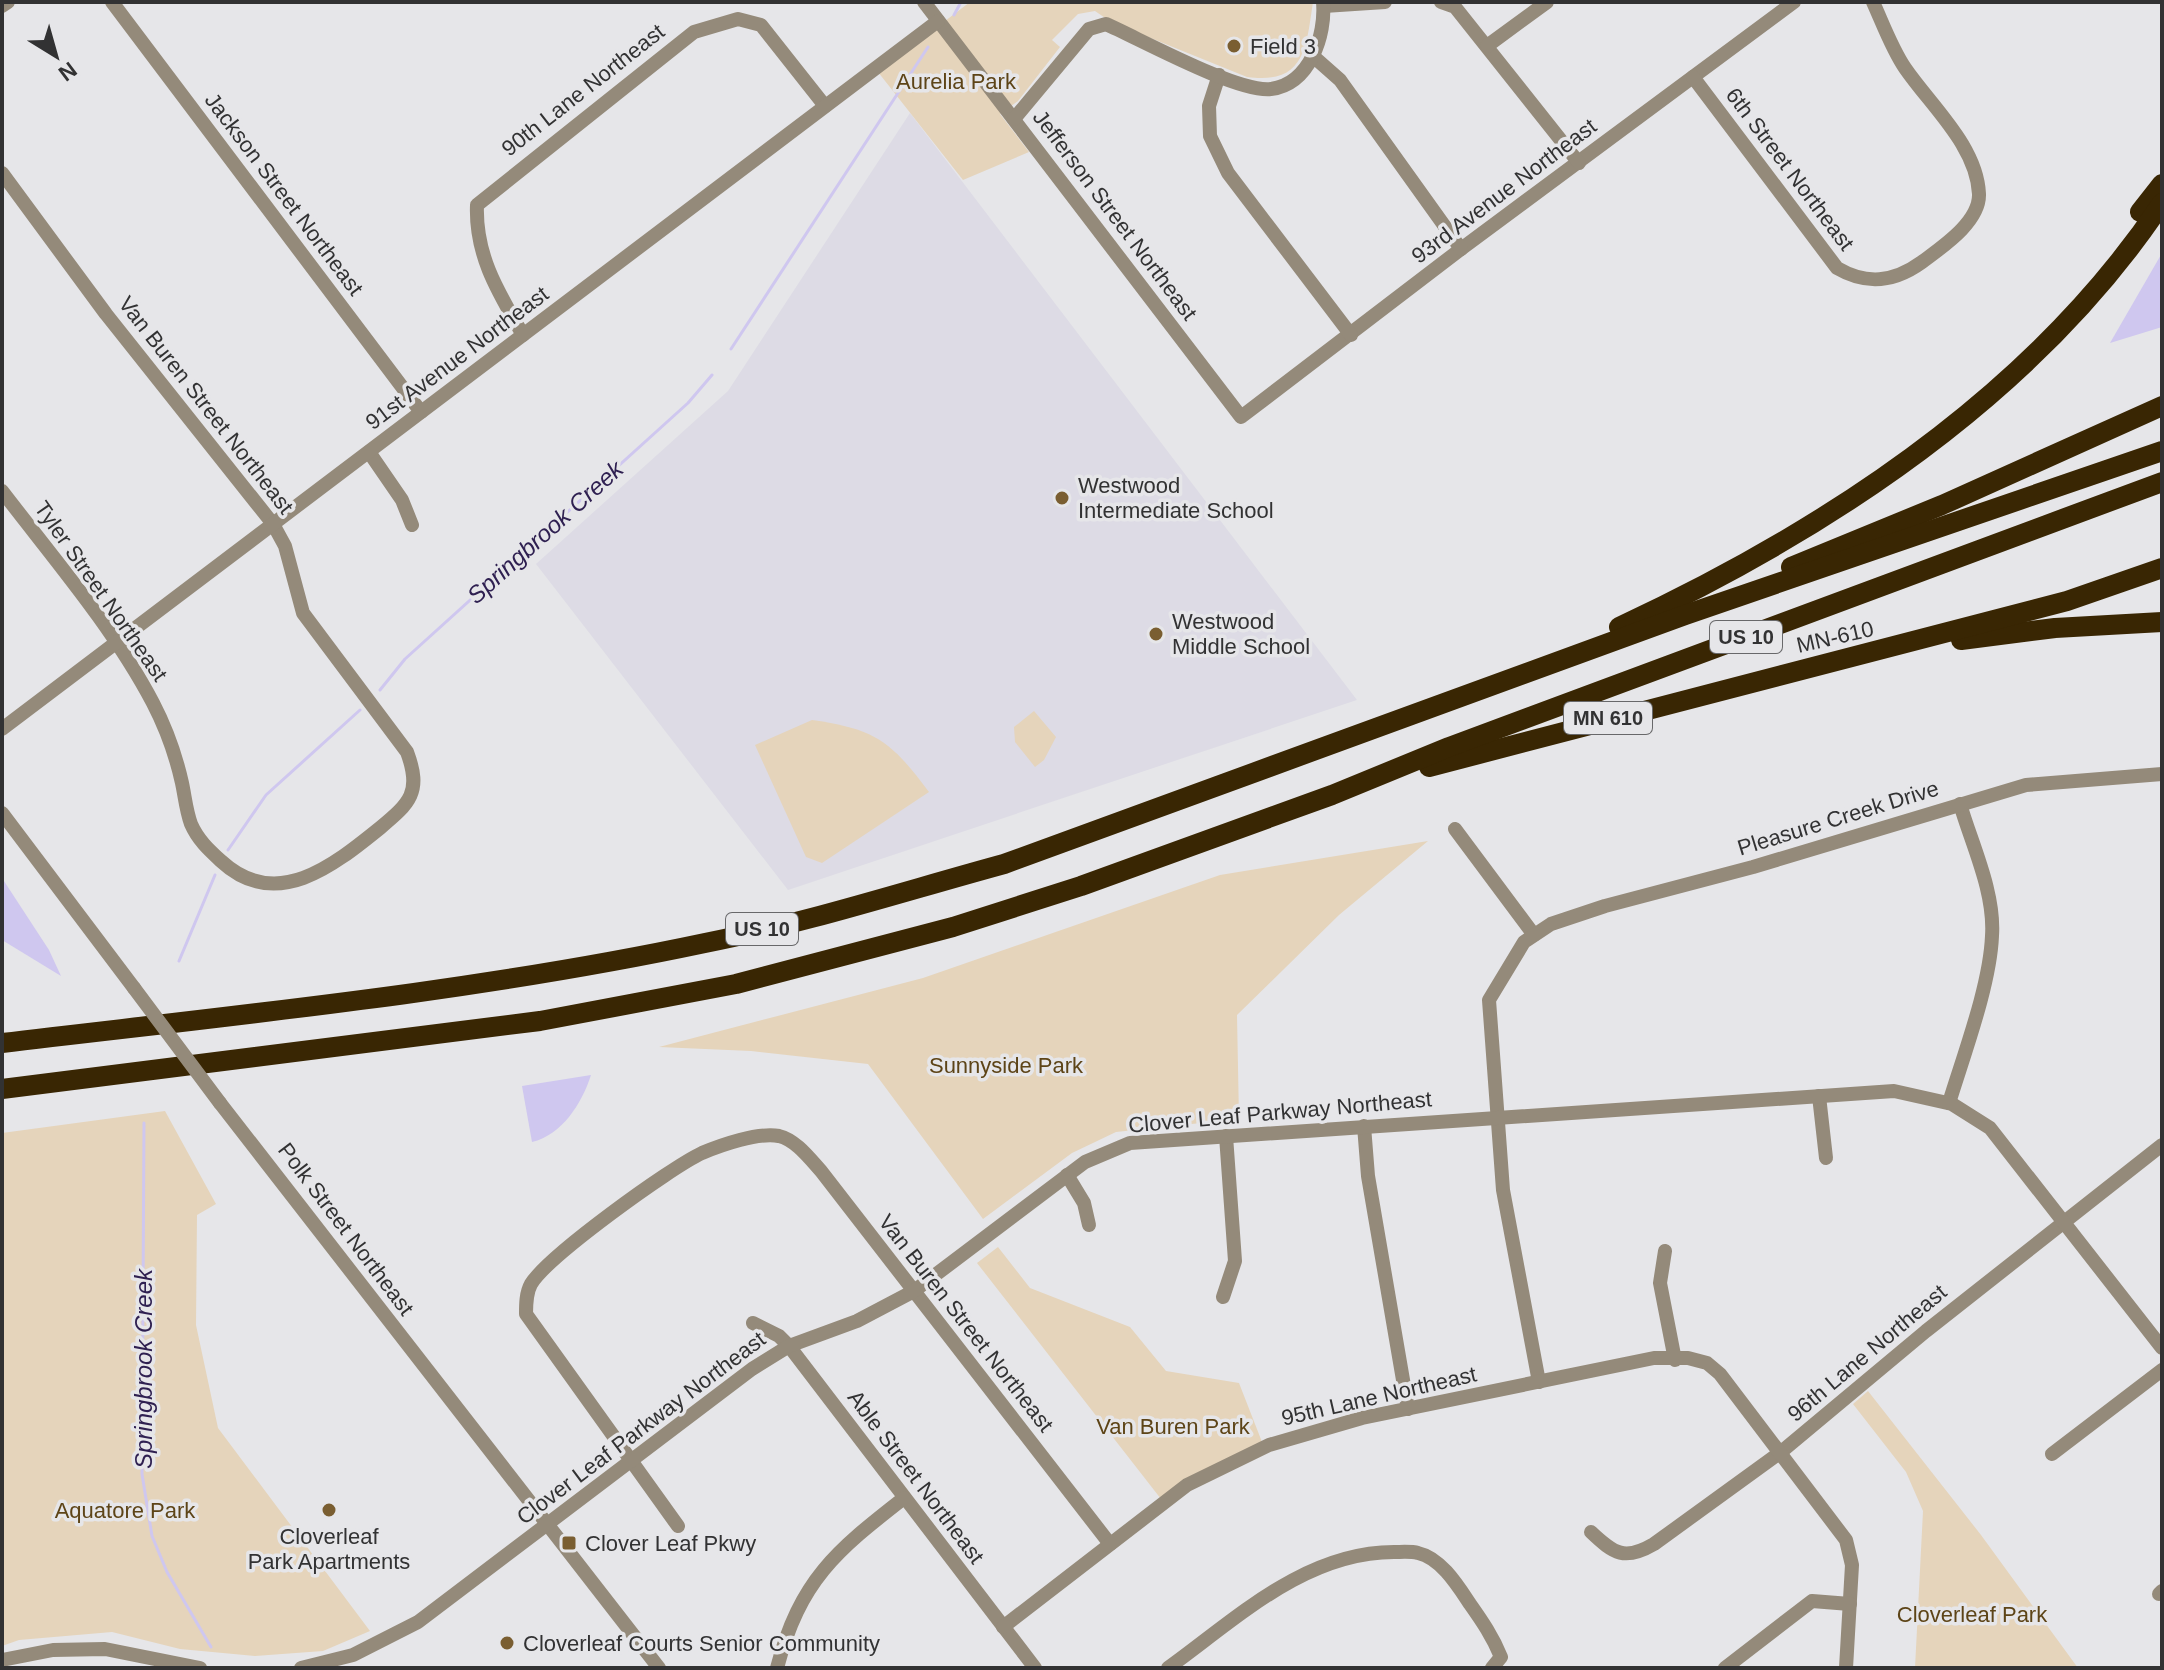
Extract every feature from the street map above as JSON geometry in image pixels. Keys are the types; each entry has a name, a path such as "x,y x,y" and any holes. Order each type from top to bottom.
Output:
{"highway":[{"path":"1932,439 2091,280 2162,184"},
{"path":"1492,687 1711,584 1785,544 1852,501 2047,344 2101,285 2162,203"},
{"path":"1685,615 2162,406"},
{"name":"US 10","path":"2,1043 533,975 707,943 1004,864 1685,615 1770,589 2162,451"},
{"name":"US 10","path":"2,1089 540,1021 736,984 953,927 1081,886 1332,795 1464,741 2162,482"},
{"name":"MN-610","path":"1332,795 1655,705 1885,650 2067,601 2162,568"},
{"path":"1885,650 2055,628 2162,622"}],"street":[{"path":"2,6 8,2"},
{"name":"Jackson Street Northeast","path":"112,2 421,412"},
{"name":"Jefferson Street Northeast","path":"924,2 1241,417"},
{"path":"1014,119 1089,29 1106,24 1219,75 1249,86 1272,89 1297,76 1314,57 1324,4 1385,2"},
{"path":"1441,2 1455,7 1579,163"},
{"path":"1487,46 1547,2"},
{"name":"93rd Avenue Northeast","path":"1241,417 1794,2"},
{"name":"6th Street Northeast","path":"1693,77 1837,268 1858,280 1882,280 1919,265 1971,221 1979,195 1969,155 1903,65 1873,2"},
{"name":"90th Lane Northeast","path":"523,335 489,278 476,232 477,205 509,176 694,32 738,19 761,25 825,106"},
{"name":"91st Avenue Northeast","path":"2,729 938,21"},
{"path":"1314,57 1340,80 1461,249"},
{"path":"1219,75 1209,106 1210,136 1228,173 1351,335"},
{"name":"Van Buren Street Northeast","path":"2,173 106,314 273,524 285,546 303,613 395,733 414,771 413,793 406,806 327,865 294,881"},
{"path":"369,452 402,500 412,525"},
{"name":"Tyler Street Northeast","path":"2,491 116,643 153,703 172,745 186,809 204,845 250,882 274,886 294,881"},
{"name":"Pleasure Creek Drive","path":"1534,935 1551,924 1605,906 1769,862 2026,785 2162,774"},
{"path":"1949,1103 1989,959 1993,933 1986,889 1960,804"},
{"name":"Polk Street Northeast","path":"2,813 220,1103 659,1668"},
{"path":"1455,829 1534,935 1524,942 1510,961 1489,1000 1503,1190 1539,1382"},
{"name":"Clover Leaf Parkway Northeast","path":"301,1668 353,1655 418,1622 629,1462 789,1346 857,1321 914,1291 1067,1175 1098,1155 1130,1143 1894,1091 1949,1103 1990,1128 2162,1348"},
{"path":"1819,1096 1826,1158"},
{"path":"1364,1126 1368,1176 1408,1409"},
{"name":"Van Buren Street Northeast","path":"629,1462 592,1401 526,1314 531,1284 550,1263 658,1179 702,1153 765,1136 781,1136 804,1152 821,1171 1110,1544"},
{"path":"1223,1297 1235,1261 1226,1136"},
{"name":"96th Lane Northeast","path":"1591,1532 1623,1555 1635,1555 1781,1452 2162,1145"},
{"path":"1067,1175 1084,1203 1089,1225"},
{"path":"1665,1251 1660,1283 1675,1360"},
{"name":"Able Street Northeast","path":"753,1323 779,1336 789,1346 1035,1668"},
{"name":"95th Lane Northeast","path":"1003,1627 1187,1485 1220,1465 1269,1445 1408,1409 1654,1358 1707,1363 1720,1374 1846,1540 1852,1565 1846,1668"},
{"path":"2052,1454 2162,1370"},
{"path":"629,1462 678,1526"},
{"path":"777,1668 797,1615 830,1558 904,1498"},
{"path":"1168,1668 1298,1576 1371,1552 1418,1553 1435,1562 1454,1582 1493,1637 1496,1662"},
{"path":"1725,1668 1812,1601 1850,1604"},
{"path":"1240,1615 1258,1614"},
{"path":"2,1660 53,1650 105,1649 200,1668"}],"shaded area":[{"path":"910,113 1357,700 788,890 536,564 728,391"},
{"path":"2162,253 2162,327 2110,343"},
{"path":"2,878 49,950 61,976 2,940"},
{"path":"591,1075 569,1116 553,1133 532,1142 522,1086"}],"green space":[{"name":"Aurelia Park","path":"970,2 1313,2 1308,34 1299,60 1292,69 1281,75 1266,78 1247,77 1111,22 1095,11 1078,14 1052,40 1060,47 1018,101 1000,114 1029,152 963,180 878,72"},
{"path":"1034,711 1056,737 1044,760 1035,767 1015,742 1014,727"},
{"path":"812,720 852,728 880,740 904,760 929,792 822,863 806,857 755,745"},
{"name":"Sunnyside Park","path":"1428,841 1339,915 1237,1015 1239,1119 1116,1132 1072,1153 983,1219 868,1064 751,1051 659,1047 923,978 1220,875"},
{"name":"Aquatore Park","path":"165,1111 216,1204 197,1215 196,1325 218,1428 370,1631 323,1651 255,1656 180,1649 112,1632 19,1640 2,1646 2,1133"},
{"name":"Van Buren Park","path":"998,1247 1030,1288 1130,1327 1166,1371 1239,1383 1262,1442 1202,1471 1161,1499 977,1263"},
{"name":"Cloverleaf Park","path":"1868,1391 1981,1535 2078,1668 1915,1668 1923,1511 1906,1472 1853,1404"}],"waterway":[{"name":"Springbrook Creek","path":"954,15 961,2"},
{"name":"Springbrook Creek","path":"731,349 928,47"},
{"name":"Springbrook Creek","path":"380,690 405,659 688,403 712,375"},
{"name":"Springbrook Creek","path":"228,850 266,795 360,710"},
{"name":"Springbrook Creek","path":"179,961 215,875"},
{"name":"Springbrook Creek","path":"144,1123 142,1474 152,1536 167,1572 211,1647"}],"place":[{"name":"Field 3","path":"1234,46"},
{"name":"Westwood Intermediate School","path":"1062,498"},
{"name":"Westwood Middle School","path":"1156,634"},
{"name":"Cloverleaf Park Apartments","path":"329,1510"},
{"name":"Clover Leaf Pkwy","path":"569,1543"},
{"name":"Cloverleaf Courts Senior Community","path":"507,1643"}]}
